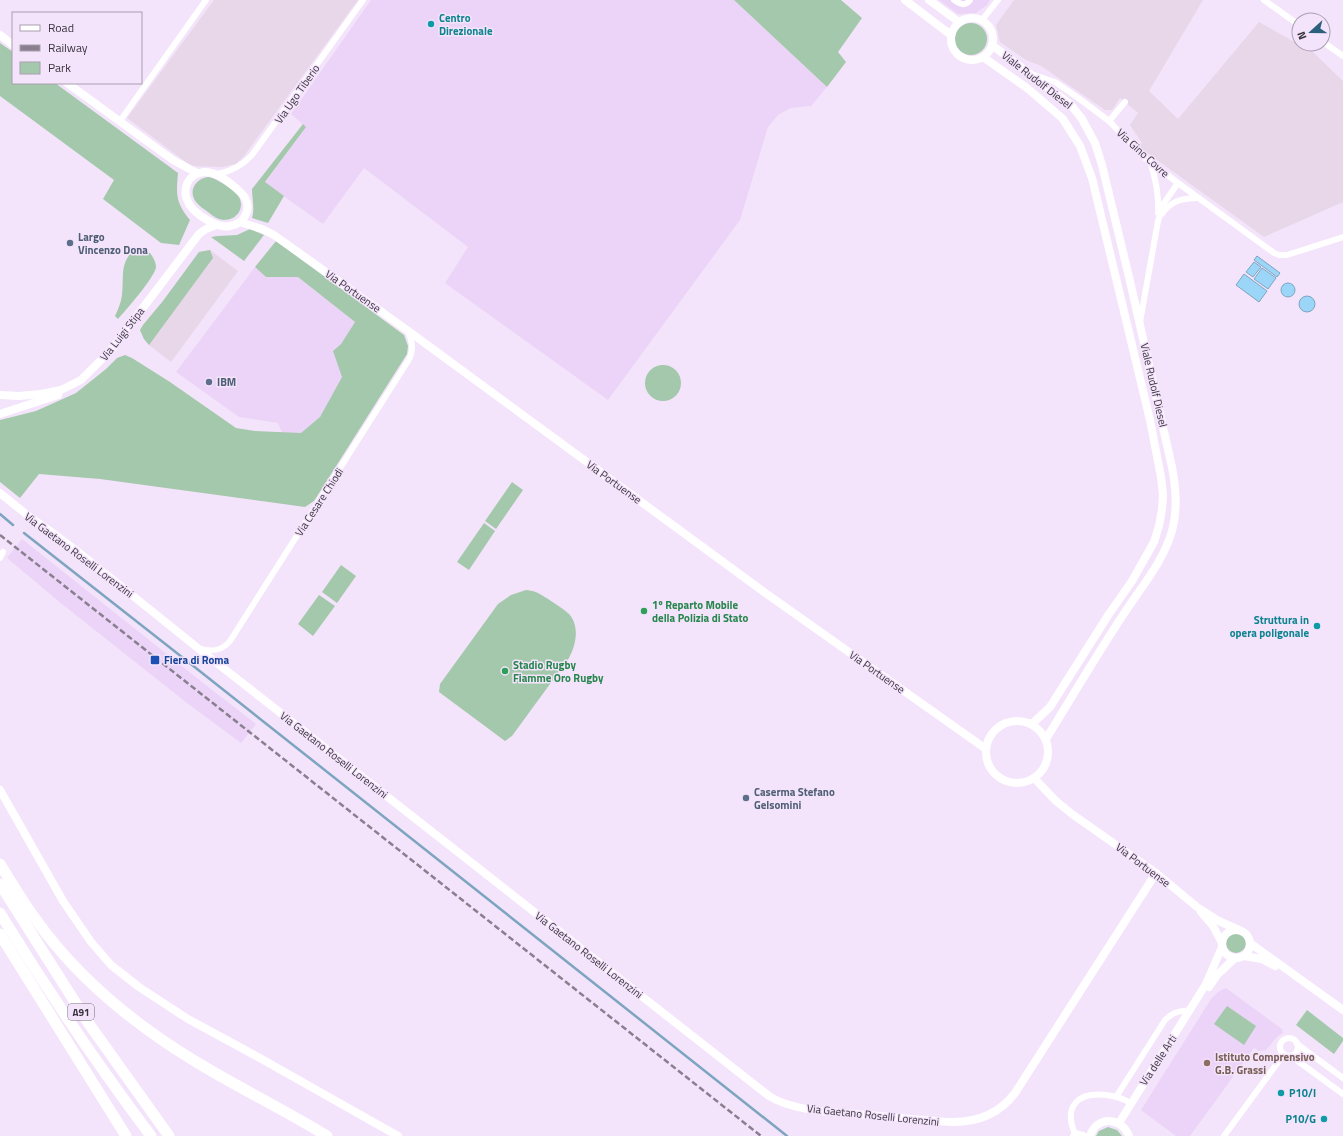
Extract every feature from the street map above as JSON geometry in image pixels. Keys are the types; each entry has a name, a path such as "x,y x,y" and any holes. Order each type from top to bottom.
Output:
{"highway":[{"path":"0,864 34,917 61,952 92,984 124,1013 192,1060 327,1136"},
{"name":"A91","path":"0,884 89,1024 169,1136"},
{"name":"A91","path":"0,913 73,1028 116,1090 151,1136"},
{"path":"0,934 126,1136"}],"street":[{"path":"120,120 206,0"},
{"name":"Via Ugo Tiberio","path":"218,174 239,167 264,141 364,0"},
{"path":"905,0 951,35"},
{"path":"929,0 959,22"},
{"path":"954,0 962,5 967,1"},
{"path":"982,20 998,0"},
{"path":"1264,0 1291,19"},
{"path":"970,18 982,20 988,25 992,31 992,45 990,50 983,57 977,60 970,60 958,55 951,42 951,35 955,26 959,22 970,18"},
{"path":"0,35 12,44"},
{"name":"Viale Rudolf Diesel","path":"992,45 1071,105 1082,119 1093,138 1104,172 1140,323 1174,477 1176,500 1174,524 1164,551 1151,575 1125,611 1046,739"},
{"path":"1331,48 1343,56"},
{"name":"Viale Rudolf Diesel","path":"983,57 1027,88 1058,114 1072,131 1083,153 1092,178 1150,420 1163,487 1161,518 1154,542 1132,581 1109,614 1050,707 1032,724"},
{"name":"Via Gino Covre","path":"1030,74 1059,84 1109,121 1150,161 1274,253 1281,255 1293,253 1343,237"},
{"path":"68,84 173,160 197,173"},
{"path":"1109,121 1125,102"},
{"path":"1150,161 1158,189 1158,221"},
{"path":"208,172 218,174 241,192 247,203 245,216 240,222 228,227 216,225 195,211 188,201 186,191 187,182 197,173 208,172"},
{"path":"1140,323 1158,221 1164,203 1178,183"},
{"path":"1158,221 1166,208 1172,203 1184,199 1199,198"},
{"name":"Via Portuense","path":"240,222 265,230 274,235 407,330 764,592 986,749"},
{"name":"Via Luigi Stipa","path":"0,395 19,396 41,394 60,390 81,380 111,350 199,234 216,225"},
{"name":"Via Cesare Chiodi","path":"199,649 210,651 218,650 226,646 230,641 410,358 413,344 407,330"},
{"path":"0,414 60,394 72,388 81,380"},
{"name":"Via Gaetano Roselli Lorenzini","path":"0,493 82,555 199,649 769,1096 779,1102 789,1105 833,1111 953,1122 972,1121 999,1110 1015,1093 1156,873"},
{"path":"1012,720 1032,724 1046,739 1048,756 1046,765 1034,778 1025,782 1015,783 1005,781 997,776 990,768 986,759 988,739 994,730 1002,724 1012,720"},
{"name":"Via Portuense","path":"1034,778 1056,801 1072,814 1156,873 1197,907 1225,924 1239,930"},
{"path":"0,790 54,887 72,915 91,942 117,970 142,990 188,1019 265,1060 398,1136"},
{"name":"Via Portuense","path":"1197,907 1213,926 1222,945"},
{"path":"1198,997 1209,979 1224,936 1227,933 1239,930 1246,934 1250,943 1250,949 1244,956"},
{"path":"1250,943 1343,1010"},
{"path":"1222,945 1227,954 1235,958"},
{"path":"1198,997 1212,985 1218,975 1235,958 1244,956 1262,959 1290,972"},
{"name":"Via delle Arti","path":"1119,1123 1130,1103 1198,997"},
{"path":"1116,1097 1165,1020 1170,1015 1178,1011 1189,1011"},
{"path":"1343,1078 1291,1038 1282,1041 1280,1048 1281,1051 1295,1059 1343,1094"},
{"path":"1224,1136 1286,1055 1297,1051 1298,1044"},
{"path":"1077,1135 1071,1117 1072,1108 1075,1103 1083,1097 1092,1094 1116,1097 1130,1103"},
{"path":"1090,1136 1100,1123 1106,1121 1113,1121 1124,1126 1130,1136"}],"shaded area":[{"path":"214,0 358,0 244,156 236,164 222,167 191,166 127,118"},
{"path":"371,0 734,0 827,87 811,106 791,108 778,115 768,127 740,220 608,400 445,283 468,247 364,168 323,224 265,183 306,127 291,114"},
{"path":"939,0 990,0 987,5 976,13 958,14"},
{"path":"1014,0 1203,0 1149,91 1178,119 1259,22 1291,40 1291,52 1314,53 1343,81 1343,202 1264,237 1139,147 1142,143 1130,125 1138,113 1120,98 1112,110 1105,110 1041,66 1026,60 1000,42 996,25"},
{"path":"210,250 238,271 171,362 149,345 144,339 140,330 199,252"},
{"name":"IBM","path":"255,267 266,277 298,277 355,322 341,344 333,351 343,376 320,417 301,434 282,433 278,423 239,417 176,372"},
{"path":"22,539 256,724 241,743 187,703 62,604 7,558"},
{"name":"Istituto Comprensivo G.B. Grassi","path":"1226,988 1282,1029 1283,1033 1278,1036 1266,1050 1259,1051 1254,1048 1190,1136 1176,1136 1141,1110 1211,999 1218,992"}],"green space":[{"path":"734,0 841,0 862,18 838,52 846,62 827,87"},
{"path":"968,23 974,23 984,30 987,39 986,45 980,52 974,55 968,55 958,48 955,42 955,36 962,26"},
{"path":"0,43 12,51 12,84 56,84 178,173 178,198 182,209 190,220 179,245 161,243 103,199 114,180 0,96"},
{"path":"303,124 306,127 265,182 284,196 268,223 252,218 252,189"},
{"path":"208,177 225,185 234,191 239,197 241,205 239,213 233,218 224,220 218,219 196,202 193,194 194,186 203,178"},
{"path":"250,229 264,235 244,261 211,237 237,235"},
{"path":"276,241 404,335 408,346 407,354 314,501 305,507 100,479 39,474 20,498 0,482 0,420 36,411 76,393 106,369 117,358 125,355 170,382 236,428 255,431 301,433 320,417 342,377 333,351 341,344 355,322 298,277 266,277 255,267"},
{"path":"210,250 213,258 149,345 144,339 140,330 143,325 163,301 199,252"},
{"path":"137,251 150,253 156,267 146,285 118,319 115,316 122,298 125,262 131,253"},
{"path":"667,365 676,370 680,376 680,390 676,396 667,401 659,401 650,396 646,390 645,379 650,370 656,366"},
{"path":"512,482 523,490 496,529 485,521"},
{"path":"484,523 495,531 469,570 457,562"},
{"path":"341,565 356,576 337,603 322,592"},
{"name":"Stadio Rugby Fiamme Oro Rugby","path":"526,590 542,595 569,614 575,624 576,636 574,647 569,658 512,736 505,741 439,692 440,684 498,604 511,595"},
{"path":"319,595 335,606 313,636 298,624"},
{"path":"1236,933 1243,936 1246,943 1243,950 1236,953 1229,950 1226,943 1229,936"},
{"path":"1227,1006 1256,1026 1244,1045 1214,1024"},
{"path":"1307,1010 1343,1038 1343,1041 1334,1054 1296,1025"},
{"path":"1108,1127 1117,1130 1122,1136 1096,1136 1099,1131"}],"water":[{"path":"1257,256 1280,273 1277,277 1254,260"},
{"path":"1254,262 1261,267 1253,277 1246,272"},
{"path":"1262,268 1276,278 1268,289 1254,279"},
{"path":"1244,274 1267,291 1259,302 1236,285"},
{"path":"1285,283 1291,283 1295,287 1295,293 1291,297 1285,297 1281,293 1281,287"},
{"path":"1307,296 1313,298 1315,304 1313,310 1307,312 1301,310 1299,304 1301,298"}],"waterway":[{"path":"0,514 13,525"},
{"path":"24,533 787,1136"}],"railway":[{"path":"0,535 761,1136"}],"place":[{"name":"Centro Direzionale","path":"431,24"},
{"name":"Largo Vincenzo Dona","path":"70,243"},
{"name":"IBM","path":"209,382"},
{"name":"1º Reparto Mobile della Polizia di Stato","path":"644,611"},
{"name":"Struttura in opera poligonale","path":"1317,626"},
{"name":"Fiera di Roma","path":"155,660"},
{"name":"Stadio Rugby Fiamme Oro Rugby","path":"505,671"},
{"name":"Caserma Stefano Gelsomini","path":"746,798"},
{"name":"Istituto Comprensivo G.B. Grassi","path":"1207,1063"},
{"name":"P10/I","path":"1281,1093"},
{"name":"P10/G","path":"1324,1119"}]}
